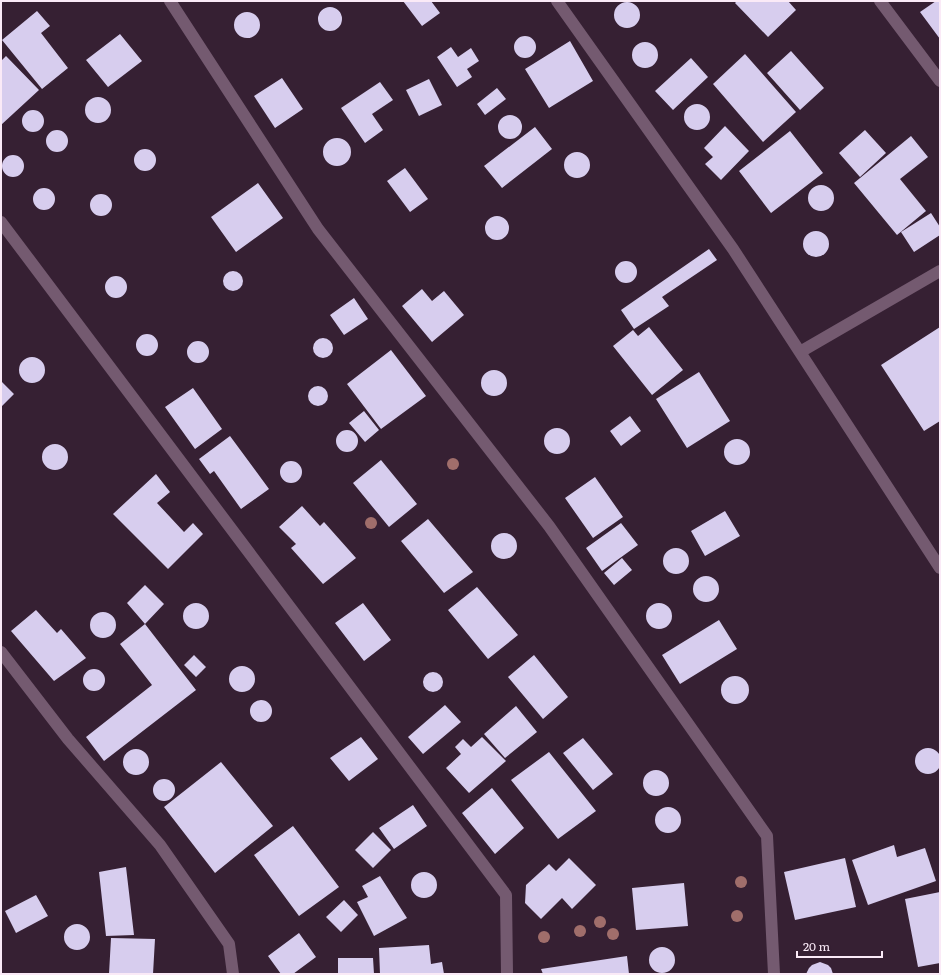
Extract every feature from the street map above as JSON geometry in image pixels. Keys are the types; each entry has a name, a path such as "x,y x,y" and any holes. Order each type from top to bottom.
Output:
{"street":[{"path":"170,1 318,229 549,526 767,836 774,974"},
{"path":"557,1 733,249 940,568"},
{"path":"880,1 940,81"},
{"path":"1,222 506,895 507,974"},
{"path":"800,352 940,271"},
{"path":"1,652 68,739 160,846 229,944 234,974"}],"building":[{"path":"403,1 431,1 440,13 422,26"},
{"path":"737,1 788,1 796,10 768,37 735,3"},
{"path":"936,1 940,1 940,39 920,12"},
{"path":"627,2 636,6 640,15 636,24 627,28 618,24 614,15 618,6"},
{"path":"330,7 339,10 342,19 339,28 330,31 321,28 318,19 321,10"},
{"path":"37,11 50,26 41,33 68,68 42,89 2,40"},
{"path":"247,12 256,16 260,25 256,34 247,38 238,34 234,25 238,16"},
{"path":"120,34 142,61 108,87 86,60"},
{"path":"525,36 533,39 536,47 533,55 525,58 517,55 514,47 517,39"},
{"path":"570,41 593,81 549,108 525,69"},
{"path":"645,42 654,46 658,55 654,64 645,68 636,64 632,55 636,46"},
{"path":"451,47 458,57 471,48 479,61 467,69 472,77 457,87 437,57"},
{"path":"791,51 824,88 800,110 767,73"},
{"path":"745,54 796,112 763,142 713,84"},
{"path":"6,56 39,90 1,125 1,61"},
{"path":"691,58 708,77 673,110 655,91"},
{"path":"282,78 303,109 275,128 254,96"},
{"path":"429,79 442,105 419,116 406,90"},
{"path":"380,82 393,100 372,114 383,130 365,143 341,108"},
{"path":"497,88 506,99 485,115 477,104"},
{"path":"98,97 107,101 111,110 107,119 98,123 89,119 85,110 89,101"},
{"path":"697,104 706,108 710,117 706,126 697,130 688,126 684,117 688,108"},
{"path":"33,110 37,111 43,117 43,125 37,131 33,132 29,131 23,125 22,121 23,117 29,111"},
{"path":"510,115 518,119 522,127 518,135 510,139 502,135 498,127 502,119"},
{"path":"725,126 749,151 721,180 705,164 713,157 704,148"},
{"path":"535,127 552,149 502,188 484,166"},
{"path":"57,130 61,131 67,137 67,145 61,151 57,152 53,151 47,145 46,141 47,137 53,131"},
{"path":"865,130 886,153 860,177 839,153"},
{"path":"790,131 823,173 771,213 739,171"},
{"path":"911,136 928,157 900,179 926,211 897,235 854,183"},
{"path":"337,138 347,142 351,152 347,162 337,166 327,162 323,152 327,142"},
{"path":"145,149 149,150 155,156 155,164 149,170 145,171 141,170 135,164 134,160 135,156 141,150"},
{"path":"577,152 586,156 590,165 586,174 577,178 568,174 564,165 568,156"},
{"path":"13,155 17,156 23,162 23,170 17,176 13,177 9,176 3,170 2,166 3,162 9,156"},
{"path":"405,168 428,199 410,212 387,181"},
{"path":"258,183 283,218 236,252 211,217"},
{"path":"821,185 830,189 834,198 830,207 821,211 812,207 808,198 812,189"},
{"path":"44,188 48,189 54,195 54,203 48,209 44,210 40,209 34,203 33,199 34,195 40,189"},
{"path":"101,194 105,195 111,201 111,209 105,215 101,216 97,215 91,209 90,205 91,201 97,195"},
{"path":"931,213 940,227 940,235 914,252 901,232"},
{"path":"497,216 505,220 509,228 505,236 497,240 489,236 485,228 489,220"},
{"path":"816,231 825,235 829,244 825,253 816,257 807,253 803,244 807,235"},
{"path":"709,249 717,260 662,297 669,306 634,329 621,310"},
{"path":"622,261 630,261 637,268 637,276 630,283 622,283 615,276 615,268"},
{"path":"229,271 237,271 243,277 243,285 237,291 229,291 223,285 223,277"},
{"path":"116,276 120,277 126,283 126,291 120,297 116,298 112,297 106,291 105,287 106,283 112,277"},
{"path":"422,289 432,301 444,291 464,315 432,342 402,306"},
{"path":"354,298 368,319 344,335 330,315"},
{"path":"649,327 683,370 652,395 613,346 633,330 638,336"},
{"path":"940,327 940,421 924,431 881,365"},
{"path":"147,334 151,335 157,341 157,349 151,355 147,356 143,355 137,349 136,345 137,341 143,335"},
{"path":"319,338 327,338 333,344 333,352 327,358 319,358 313,352 313,344"},
{"path":"198,341 202,342 208,348 208,356 202,362 198,363 194,362 188,356 187,352 188,348 194,342"},
{"path":"391,350 426,396 381,429 347,384"},
{"path":"32,357 41,361 45,370 41,379 32,383 23,379 19,370 23,361"},
{"path":"494,370 503,374 507,383 503,392 494,396 485,392 481,383 485,374"},
{"path":"699,372 730,421 687,448 656,399"},
{"path":"1,381 14,394 1,407"},
{"path":"314,386 322,386 328,392 328,400 322,406 314,406 308,400 308,392"},
{"path":"193,388 222,429 195,449 165,407"},
{"path":"364,411 379,430 365,442 349,423"},
{"path":"630,416 641,431 621,446 610,431"},
{"path":"557,428 566,432 570,441 566,450 557,454 548,450 544,441 548,432"},
{"path":"347,430 351,431 357,437 357,445 351,451 347,452 343,451 337,445 336,441 337,437 343,431"},
{"path":"230,436 269,489 241,509 214,471 210,474 199,459"},
{"path":"737,439 746,443 750,452 746,461 737,465 728,461 724,452 728,443"},
{"path":"55,444 64,448 68,457 64,466 55,470 46,466 42,457 46,448"},
{"path":"381,460 417,504 389,527 353,483"},
{"path":"291,461 295,462 301,468 301,476 295,482 291,483 287,482 281,476 280,472 281,468 287,462"},
{"path":"156,474 170,492 157,503 184,532 193,523 203,534 168,569 113,514"},
{"path":"595,477 623,517 593,538 565,498"},
{"path":"302,506 320,526 324,522 356,558 323,584 291,548 296,544 279,527"},
{"path":"725,511 740,536 705,556 691,531"},
{"path":"428,519 473,572 444,593 401,541"},
{"path":"621,523 638,545 602,571 586,548"},
{"path":"504,533 513,537 517,546 513,555 504,559 495,555 491,546 495,537"},
{"path":"676,548 685,552 689,561 685,570 676,574 667,570 663,561 667,552"},
{"path":"622,558 632,570 614,585 604,573"},
{"path":"706,576 715,580 719,589 715,598 706,602 697,598 693,589 697,580"},
{"path":"145,585 164,604 145,624 127,603"},
{"path":"477,587 518,635 488,659 448,610"},
{"path":"196,603 205,607 209,616 205,625 196,629 187,625 183,616 187,607"},
{"path":"363,603 391,640 364,661 335,623"},
{"path":"659,603 668,607 672,616 668,625 659,629 650,625 646,616 650,607"},
{"path":"36,610 57,633 61,629 86,658 54,681 11,631"},
{"path":"103,612 112,616 116,625 112,634 103,638 94,634 90,625 94,616"},
{"path":"719,620 737,649 680,684 662,655"},
{"path":"145,624 196,690 104,761 86,737 152,685 120,644"},
{"path":"194,655 206,667 196,677 184,665"},
{"path":"534,655 568,697 543,719 508,677"},
{"path":"242,666 251,670 255,679 251,688 242,692 233,688 229,679 233,670"},
{"path":"94,669 102,672 105,680 102,688 94,691 86,688 83,680 86,672"},
{"path":"429,672 437,672 443,678 443,686 437,692 429,692 423,686 423,678"},
{"path":"735,676 745,680 749,690 745,700 735,704 725,700 721,690 725,680"},
{"path":"261,700 269,703 272,711 269,719 261,722 253,719 250,711 253,703"},
{"path":"445,705 461,722 423,754 408,737"},
{"path":"516,706 537,732 505,758 484,734"},
{"path":"361,737 378,759 349,781 330,758"},
{"path":"482,737 506,761 469,793 446,768 461,754 455,747 463,739 471,747"},
{"path":"583,738 613,774 593,790 563,753"},
{"path":"928,748 937,752 941,761 937,770 928,774 919,770 915,761 919,752"},
{"path":"136,749 145,753 149,762 145,771 136,775 127,771 123,762 127,753"},
{"path":"549,752 596,811 558,839 511,780"},
{"path":"221,762 273,826 215,873 164,807"},
{"path":"656,770 665,774 669,783 665,792 656,796 647,792 643,783 647,774"},
{"path":"164,779 172,782 175,790 172,798 164,801 156,798 153,790 156,782"},
{"path":"492,788 524,828 495,854 462,813"},
{"path":"413,805 427,826 394,849 379,828"},
{"path":"668,807 677,811 681,820 677,829 668,833 659,829 655,820 659,811"},
{"path":"293,826 339,887 299,916 254,855"},
{"path":"373,832 391,850 373,868 355,850"},
{"path":"894,845 897,857 925,848 936,881 868,905 852,860"},
{"path":"569,858 596,885 572,909 562,898 541,919 525,903 526,885 549,864 556,871"},
{"path":"845,858 856,907 795,920 784,872"},
{"path":"126,867 134,935 106,936 99,872"},
{"path":"424,872 433,876 437,885 433,894 424,898 415,894 411,885 415,876"},
{"path":"380,876 407,918 374,936 357,902 368,897 362,886"},
{"path":"684,883 688,926 636,930 632,888"},
{"path":"940,892 940,963 918,967 905,899"},
{"path":"36,895 48,916 16,933 5,911"},
{"path":"344,900 358,915 341,932 326,917"},
{"path":"77,924 86,928 90,937 86,946 77,950 68,946 64,937 68,928"},
{"path":"299,933 316,957 293,974 281,974 268,956"},
{"path":"111,938 155,939 153,974 109,974"},
{"path":"429,945 431,964 442,962 444,974 380,974 379,948"},
{"path":"662,947 671,951 675,960 671,969 662,973 653,969 649,960 653,951"},
{"path":"627,956 629,974 543,974 541,969"},
{"path":"338,958 373,958 374,974 338,974"},
{"path":"820,962 828,965 833,974 806,974 812,965"}]}
